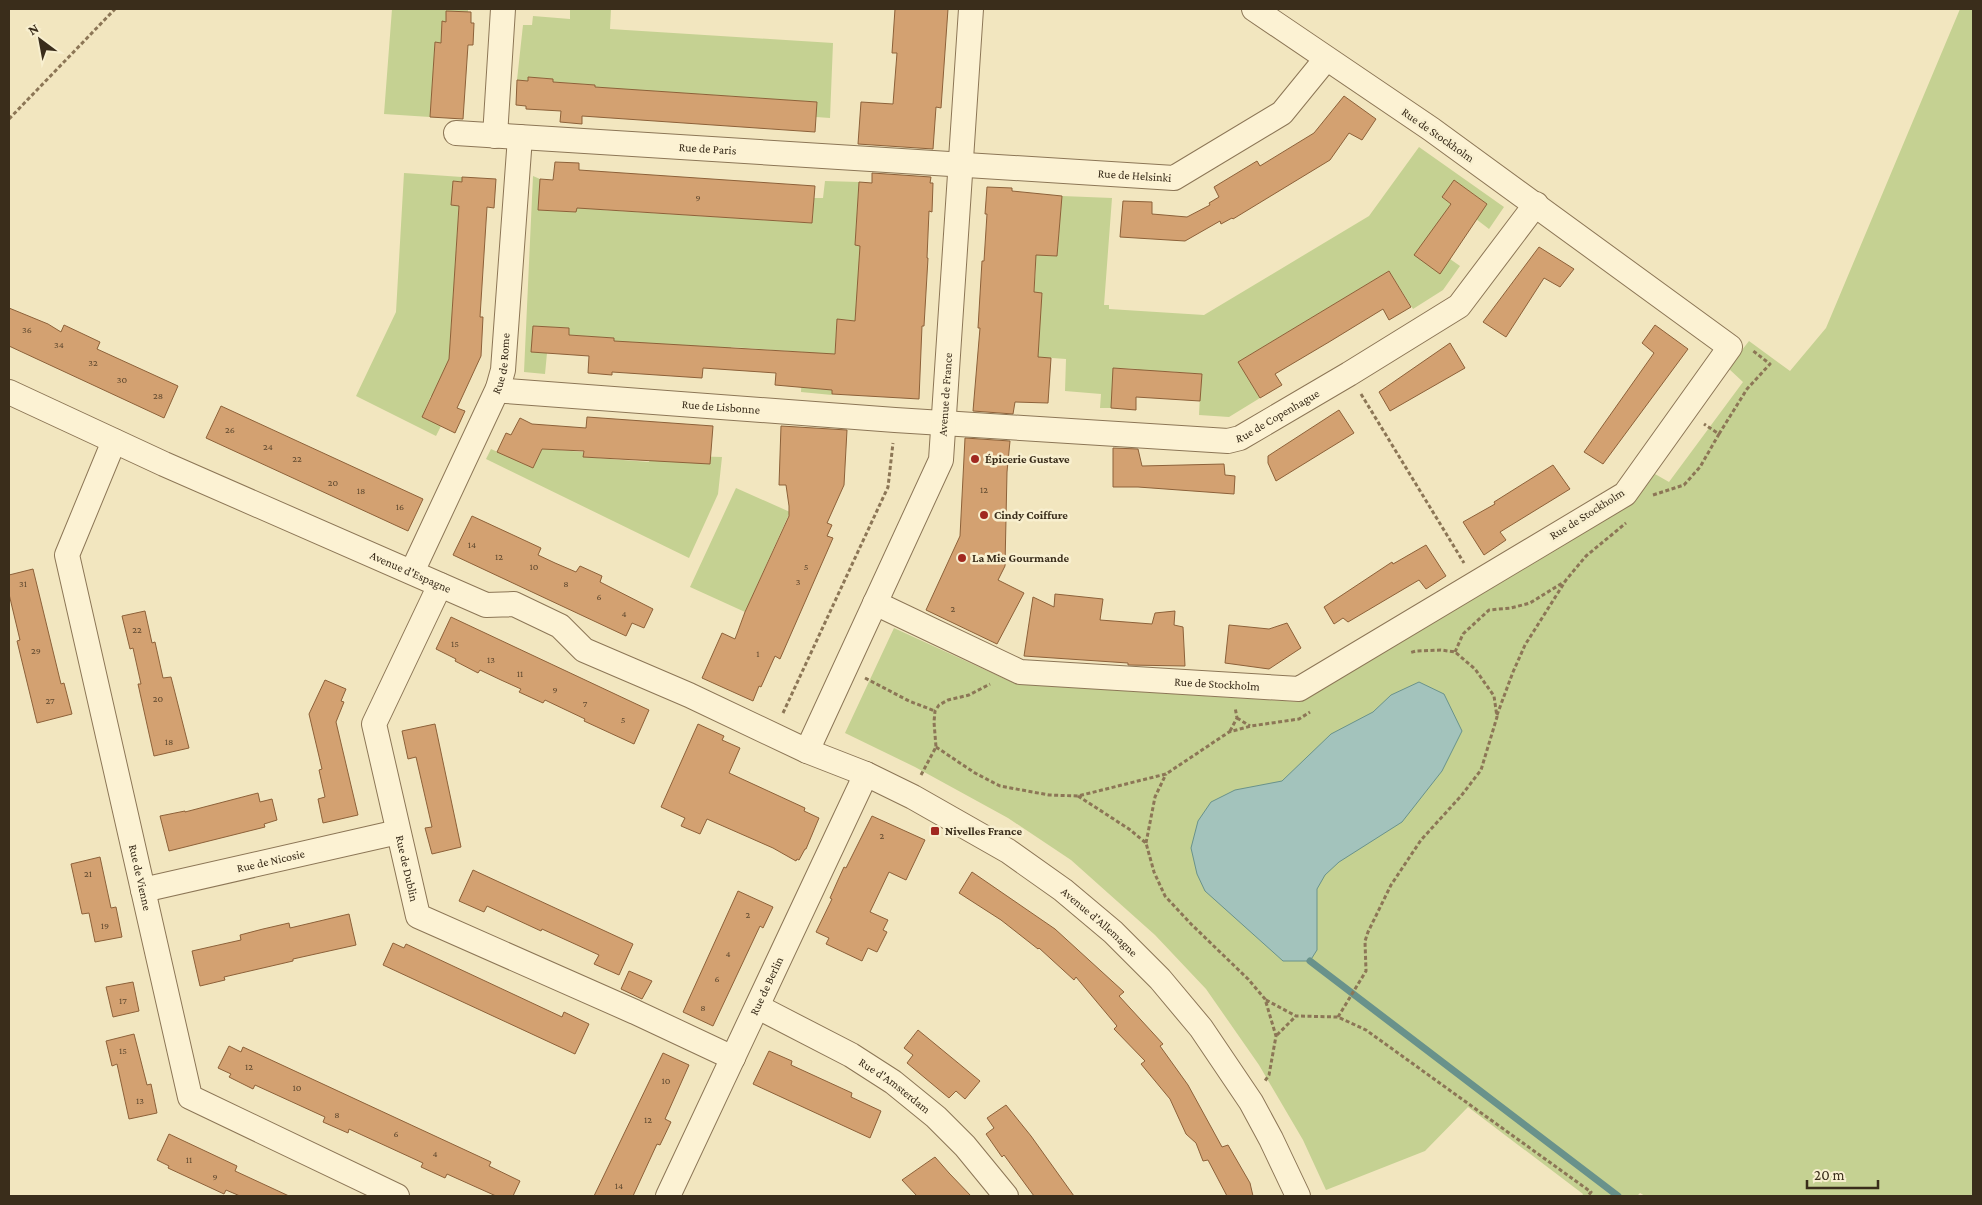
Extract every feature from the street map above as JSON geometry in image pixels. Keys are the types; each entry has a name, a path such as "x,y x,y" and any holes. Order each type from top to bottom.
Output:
{"street":[{"path":"495,136 503,9"},
{"name":"Avenue de France","path":"806,751 941,460 970,9"},
{"name":"Rue de Stockholm","path":"874,603 1020,672 1299,689 1625,494 1730,347 1431,129 1254,9"},
{"name":"Rue de Helsinki","path":"960,166 1174,178 1282,113 1326,58"},
{"name":"Rue de Paris","path":"456,133 960,166"},
{"name":"Rue de Rome","path":"412,572 498,388 503,370 520,137"},
{"name":"Rue de Copenhague","path":"944,423 1228,441 1240,438 1459,306 1536,204"},
{"name":"Rue de Lisbonne","path":"498,388 506,391 944,423"},
{"name":"Avenue d'Espagne","path":"9,392 114,441 486,605 514,604 560,626 584,650 773,734 806,751"},
{"name":"Rue de Vienne","path":"114,441 67,555 190,1097 397,1196"},
{"name":"Rue de Dublin","path":"440,585 374,724 418,916 635,1012 733,1058"},
{"name":"Avenue d'Allemagne","path":"806,751 866,774 913,797 1008,851 1063,890 1113,932 1160,979 1201,1028 1251,1102 1298,1196"},
{"name":"Rue de Berlin","path":"668,1196 866,774"},
{"name":"Rue de Nicosie","path":"143,890 398,832"},
{"name":"Rue d'Amsterdam","path":"758,1007 851,1055 893,1082 936,1117 965,1146 1006,1196"}],"path":[{"path":"9,119 116,9"},
{"path":"1632,484 1648,496 1684,486 1700,467 1747,389 1770,364 1747,346 1730,347"},
{"path":"1349,374 1476,582"},
{"path":"1684,412 1719,434"},
{"path":"773,734 888,487 895,420"},
{"path":"1338,1017 1366,971 1365,942 1391,885 1421,840 1461,796 1481,770 1497,716 1513,672 1526,645 1566,580 1586,556 1627,522"},
{"path":"1455,652 1464,634 1489,610 1511,608 1530,602 1566,580"},
{"path":"1408,654 1424,650 1455,652 1475,669 1494,696 1497,716"},
{"path":"913,797 922,772 932,758 936,747 935,712 939,706 948,700 969,694 993,682 1004,666"},
{"path":"846,668 909,701 935,712"},
{"path":"936,747 975,773 1000,786 1048,795 1078,796 1166,774 1229,732 1251,726 1299,719 1316,708"},
{"path":"1237,718 1251,726"},
{"path":"1166,774 1155,797 1146,843 1154,872 1165,896 1248,979 1265,999 1296,1016 1338,1017 1374,1036 1591,1192 1588,1196"},
{"path":"1078,796 1129,829 1146,843"},
{"path":"1251,1102 1269,1075 1276,1036 1265,999"},
{"path":"1276,1036 1296,1016"}],"green space":[{"path":"392,9 468,9 468,12 447,11 446,22 442,22 441,43 435,43 430,117 384,114"},
{"path":"570,9 611,9 610,29 833,43 830,118 816,117 817,102 595,89 595,85 553,82 552,79 528,77 528,81 517,80 523,25 532,25 533,16 570,19"},
{"path":"1960,9 1973,9 1973,1196 1645,1196 1640,1193 1637,1196 1582,1196 1583,1194 1468,1107 1425,1151 1326,1190 1303,1140 1259,1065 1206,989 1155,935 1071,860 1008,818 915,767 845,733 894,628 1016,684 1301,702 1635,500 1655,474 1669,482 1743,382 1728,368 1749,341 1790,371 1826,328"},
{"path":"1419,147 1504,207 1489,229 1476,219 1487,204 1454,180 1442,197 1456,208 1450,259 1460,266 1443,290 1413,309 1389,271 1238,362 1260,398 1229,417 1199,415 1201,374 1164,371 1138,377 1138,369 1114,368 1111,408 1100,408 1101,394 1065,391 1066,359 1024,356 1042,293 1034,292 1036,265 1027,254 1057,256 1062,196 1112,198 1104,305 1109,305 1109,309 1204,315 1369,216"},
{"path":"404,173 462,177 462,182 453,181 452,205 459,206 450,345 454,349 435,397 431,396 422,417 441,426 436,436 356,396 396,312"},
{"path":"533,176 540,179 538,210 576,212 577,202 603,210 812,223 814,198 823,198 825,181 859,182 855,245 862,246 856,310 865,310 849,331 849,320 837,319 832,395 801,392 803,352 731,347 731,349 612,361 614,338 569,335 569,328 534,326 531,351 547,353 545,374 524,372"},
{"path":"545,443 548,449 583,452 584,457 649,462 650,455 722,457 718,494 689,558 486,459 491,449 533,468"},
{"path":"736,488 790,512 745,612 690,587"}],"water":[{"path":"1419,682 1444,694 1462,731 1442,771 1402,822 1339,862 1325,875 1317,889 1317,950 1310,961 1283,961 1205,891 1197,874 1191,848 1198,821 1211,802 1235,790 1282,781 1331,734 1373,712 1391,695"}],"building":[{"path":"895,9 948,9 941,108 936,107 933,149 858,144 861,102 893,104 897,53 892,53"},
{"path":"446,11 471,12 471,23 474,23 473,45 468,45 463,119 430,117 435,42 441,43 442,21 446,22"},
{"path":"528,77 553,79 553,82 595,85 595,87 817,102 815,132 582,116 582,124 560,122 561,111 526,109 526,106 516,105 517,80 528,81"},
{"path":"1344,96 1376,119 1362,140 1349,133 1330,160 1233,219 1221,224 1220,221 1185,241 1120,237 1123,201 1152,202 1152,214 1187,217 1210,205 1209,203 1219,197 1214,187 1257,161 1260,166 1314,133"},
{"path":"555,162 579,163 579,170 815,186 812,223 577,208 576,212 538,210 540,179 553,180"},
{"path":"872,173 931,177 930,183 933,183 932,212 929,211 919,399 832,394 832,390 775,385 776,373 703,368 702,378 612,372 612,375 588,373 589,356 531,352 533,326 569,328 569,335 614,338 614,341 835,354 837,319 855,321 860,246 855,245 859,182 872,183"},
{"path":"462,177 496,179 494,208 487,207 480,317 483,317 481,356 457,408 465,411 455,433 422,417 449,359 459,206 451,205 453,181 462,182"},
{"path":"1454,180 1487,204 1440,274 1414,255 1451,204 1442,197"},
{"path":"987,187 1012,188 1012,191 1062,196 1057,256 1036,255 1034,292 1042,293 1038,357 1051,358 1048,403 1015,402 1013,414 973,411 980,328 978,328 987,214 985,214"},
{"path":"1539,247 1574,269 1560,287 1544,278 1506,337 1483,322"},
{"path":"1389,271 1411,307 1389,320 1383,309 1275,374 1282,385 1260,398 1238,362"},
{"path":"9,308 48,324 61,332 64,325 100,342 97,349 178,386 164,418 9,346"},
{"path":"1655,325 1688,349 1603,464 1584,452 1654,353 1642,343"},
{"path":"1450,343 1465,368 1390,411 1379,392"},
{"path":"1113,368 1202,374 1200,401 1136,397 1136,410 1111,408"},
{"path":"221,406 423,499 408,531 206,438"},
{"path":"1339,410 1354,433 1276,481 1268,463 1268,456"},
{"path":"587,417 713,426 710,464 583,457 584,451 542,449 533,468 497,452 506,433 511,435 520,418 532,424 586,428"},
{"path":"781,426 847,430 844,485 827,523 832,525 827,536 833,538 780,659 775,656 753,701 702,678 722,633 735,639 745,612 789,516 786,485 779,485"},
{"path":"965,438 1010,441 1007,472 1005,566 998,580 1024,593 997,644 926,610 960,536"},
{"path":"1113,448 1138,449 1142,466 1224,464 1225,475 1235,476 1234,494 1113,487"},
{"path":"1553,465 1570,489 1500,532 1506,540 1484,555 1463,522 1495,504 1494,502"},
{"path":"472,516 541,548 538,555 555,563 576,572 580,566 602,576 600,582 653,609 644,628 632,623 626,636 453,555"},
{"path":"1426,545 1446,576 1426,589 1419,580 1348,622 1343,618 1334,624 1324,607 1392,562 1393,564"},
{"path":"33,569 61,684 64,683 72,714 37,723 17,641 20,640 9,594 9,575"},
{"path":"1055,594 1103,599 1100,620 1152,624 1155,613 1175,611 1174,625 1183,627 1185,666 1128,665 1128,663 1024,656 1033,597 1054,607"},
{"path":"145,611 152,643 155,642 163,678 171,677 189,748 154,756 138,684 141,684 133,648 130,649 122,616"},
{"path":"451,617 649,710 634,744 584,721 585,719 545,700 543,703 519,692 521,689 480,670 478,673 436,649"},
{"path":"1287,623 1301,648 1269,669 1225,663 1229,625 1269,629"},
{"path":"325,680 346,689 341,701 344,702 336,722 358,815 323,823 318,799 325,797 319,770 322,769 309,714"},
{"path":"435,724 461,847 432,854 425,828 432,827 416,757 408,759 402,731"},
{"path":"698,724 724,736 722,740 740,748 729,773 805,808 804,811 819,818 806,849 799,860 797,859 796,861 773,848 707,819 700,834 681,826 685,818 661,807"},
{"path":"258,793 260,802 272,799 277,820 264,824 265,827 169,851 160,816 185,812"},
{"path":"872,816 925,840 906,880 889,872 870,912 888,920 883,930 887,932 877,952 868,948 862,961 826,944 829,938 816,932 832,899 830,898 844,867 846,868"},
{"path":"100,857 111,908 116,907 122,937 95,942 89,913 82,914 71,864"},
{"path":"473,870 633,944 619,975 594,964 599,955 487,906 484,912 459,901"},
{"path":"972,872 1055,929 1124,992 1119,996 1163,1044 1160,1046 1188,1085 1222,1147 1228,1145 1250,1183 1253,1196 1227,1196 1208,1160 1203,1161 1196,1143 1186,1134 1170,1099 1141,1064 1145,1061 1114,1029 1117,1026 1076,977 1074,980 1039,948 1001,920 959,893"},
{"path":"738,891 773,907 763,928 760,926 713,1026 683,1012"},
{"path":"349,914 356,945 224,977 225,980 200,986 192,951 241,940 240,935 263,929 289,923 290,928"},
{"path":"393,943 404,948 406,944 562,1017 564,1012 589,1024 575,1054 383,965"},
{"path":"629,971 652,981 642,999 621,989"},
{"path":"133,982 139,1011 113,1017 106,987"},
{"path":"918,1030 980,1081 965,1099 956,1091 949,1098 907,1063 913,1055 904,1048"},
{"path":"134,1034 147,1085 151,1084 157,1113 129,1119 117,1064 112,1066 106,1041"},
{"path":"229,1046 241,1052 243,1047 491,1162 489,1166 520,1181 513,1196 496,1196 447,1174 445,1178 421,1167 423,1163 349,1129 348,1133 323,1122 325,1117 255,1085 253,1089 229,1077 231,1074 218,1068"},
{"path":"769,1051 792,1061 791,1065 852,1093 851,1097 881,1111 870,1138 753,1084"},
{"path":"663,1053 689,1065 665,1119 671,1122 660,1145 657,1144 633,1196 594,1196"},
{"path":"1006,1105 1074,1196 1034,1196 1004,1155 1002,1157 986,1134 994,1128 987,1118"},
{"path":"169,1134 237,1166 235,1171 289,1196 240,1196 226,1190 224,1194 168,1168 169,1166 157,1160"},
{"path":"935,1157 971,1196 917,1196 902,1180"}],"waterway":[{"path":"1310,961 1618,1196"}],"place":[{"name":"Épicerie Gustave","path":"975,459"},
{"name":"Cindy Coiffure","path":"984,515"},
{"name":"La Mie Gourmande","path":"962,558"},
{"name":"Nivelles France","path":"935,831"}]}
